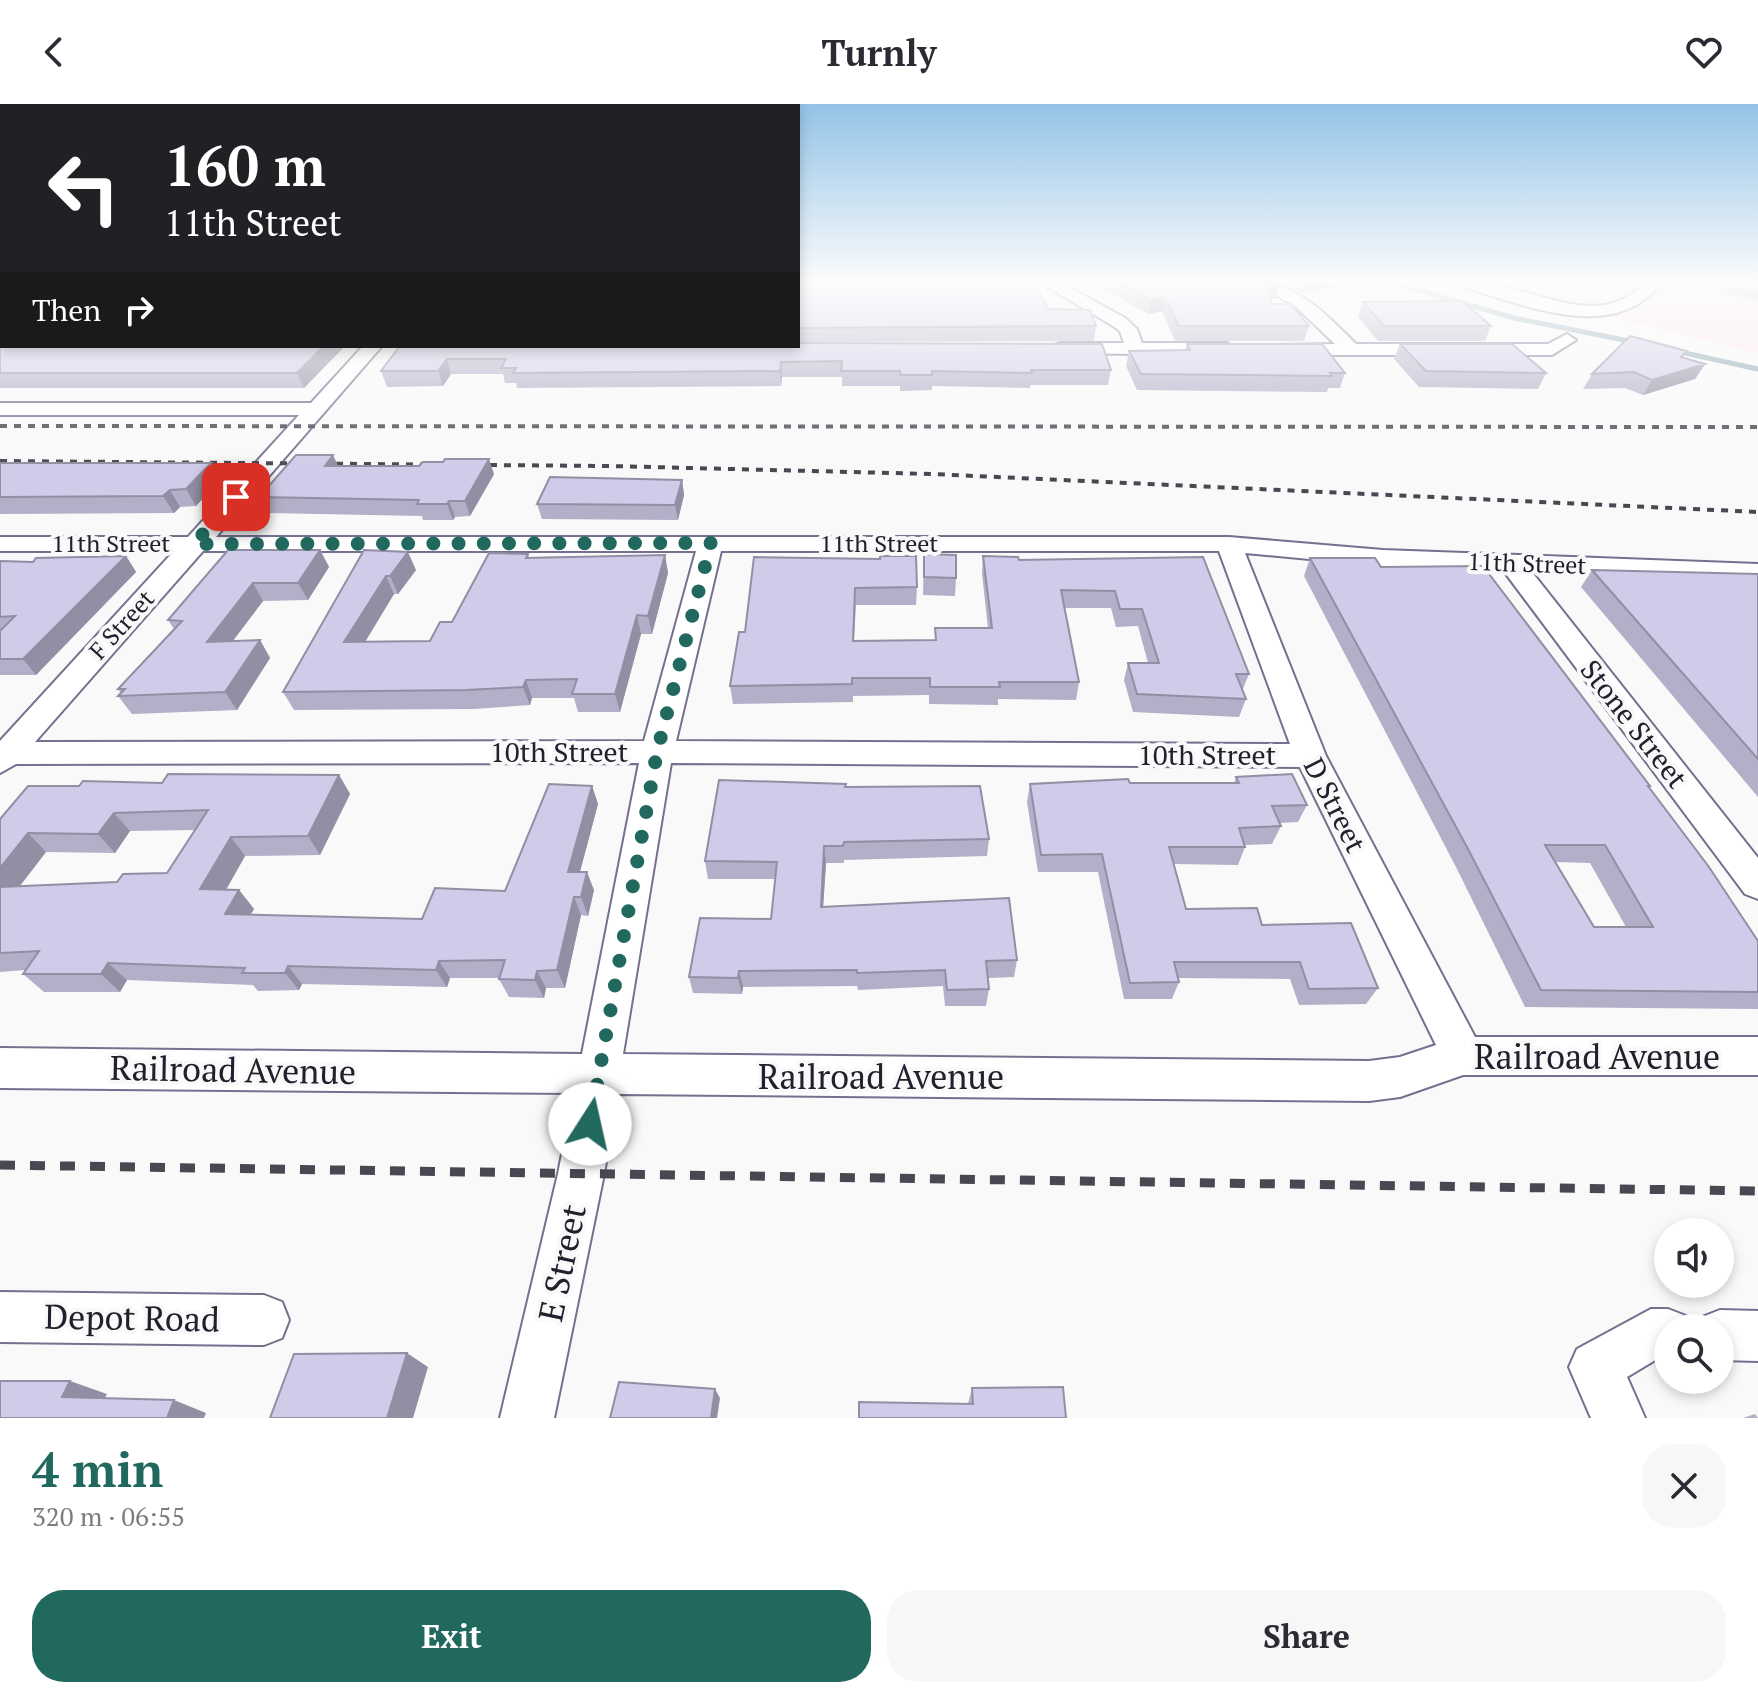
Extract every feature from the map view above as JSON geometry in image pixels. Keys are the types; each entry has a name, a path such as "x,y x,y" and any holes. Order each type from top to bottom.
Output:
{"street":[{"path":"1347,345 1352,350"},
{"path":"1041,349 1552,349 1558,345"},
{"name":"F Street","path":"2,756 371,348"},
{"path":"0,409 315,409"},
{"name":"E Street","path":"527,1418 581,1174 657,752 711,543"},
{"name":"11th Street","path":"0,544 1229,544 1383,558 1758,572"},
{"name":"D Street","path":"1229,544 1310,756 1463,1056"},
{"name":"Stone Street","path":"1511,563 1758,884"},
{"name":"10th Street","path":"2,756 657,752 1310,756"},
{"name":"Railroad Avenue","path":"0,1068 1369,1081 1400,1077 1463,1056 1758,1056"},
{"name":"Depot Road","path":"0,1317 264,1320"},
{"path":"1618,1418 1595,1367 1654,1334"},
{"path":"1734,1335 1758,1336"}],"shaded area":[{"path":"1726,345 1758,345 1758,353"}],"building":[{"path":"800,345 1102,345 1111,370 1031,370 1032,373 932,371 932,375 901,375 900,371 841,371 842,361 781,362 780,371 513,373 516,368 501,368 506,359 447,359 438,371 381,371 398,348 800,348"},
{"path":"1188,345 1323,345 1345,373 1330,373 1332,376 1141,374 1129,351 1190,350"},
{"path":"1401,345 1514,345 1546,373 1426,371"},
{"path":"1621,345 1665,345 1687,351 1681,357 1705,364 1652,380 1634,372 1592,374"},
{"path":"0,348 322,348 297,373 0,373"},
{"path":"296,455 333,455 325,466 419,466 423,462 443,462 445,459 489,459 465,501 449,501 447,504 417,504 419,500 259,497"},
{"path":"0,463 211,463 186,489 170,490 163,496 0,497"},
{"path":"550,477 682,480 675,505 537,504"},
{"path":"228,550 320,550 298,583 253,583 207,642 260,640 225,692 118,696 125,689 118,689 182,621 168,620"},
{"path":"364,550 408,552 390,576 386,576 344,642 430,641 440,622 452,622 489,553 528,554 526,558 665,555 648,616 637,615 615,694 572,694 577,679 526,680 523,687 466,690 283,692"},
{"path":"924,554 956,555 956,578 924,577"},
{"path":"126,556 23,659 0,659 0,631 15,616 0,617 0,561"},
{"path":"880,556 916,556 917,587 855,588 853,641 936,640 935,628 992,628 983,556 1018,557 1019,560 1203,557 1249,674 1236,674 1246,699 1137,694 1128,663 1159,663 1142,609 1120,609 1115,591 1061,590 1079,682 999,682 1000,687 930,687 930,678 852,678 852,684 730,686 739,632 745,632 754,557 880,559"},
{"path":"1310,558 1375,558 1381,567 1483,566 1650,786 1758,941 1758,992 1541,990","holes":["1545,845 1605,845 1653,927 1594,927"]},
{"path":"1592,570 1758,574 1758,759"},
{"path":"168,774 339,775 308,836 231,837 200,889 239,890 225,914 422,919 435,888 505,891 549,784 592,786 568,872 587,872 581,897 574,897 557,970 537,971 535,980 499,979 505,960 439,961 436,970 288,966 285,973 242,973 245,968 108,963 101,974 23,974 39,951 0,953 0,887 117,882 123,874 167,873 208,810 114,813 98,834 28,833 0,868 0,819 28,786 79,786 83,781 162,783"},
{"path":"1292,774 1307,805 1272,806 1281,826 1239,828 1245,847 1169,847 1186,909 1257,908 1262,925 1351,923 1378,988 1309,989 1300,962 1174,962 1179,982 1130,983 1102,854 1041,855 1030,784 1128,779 1130,783 1239,783 1236,777"},
{"path":"719,780 846,784 845,787 980,786 989,839 844,842 843,846 824,846 821,907 1009,898 1017,960 986,961 989,989 947,990 945,970 857,973 857,970 739,971 738,978 689,977 700,918 771,919 777,862 705,861"},
{"path":"407,1353 387,1418 270,1418 294,1354"},
{"path":"0,1381 70,1381 62,1397 174,1400 167,1418 0,1418"},
{"path":"619,1382 715,1389 711,1418 610,1418"},
{"path":"1063,1387 1066,1418 859,1418 859,1402 973,1404 972,1388"}],"waterway":[{"path":"1676,351 1758,369"}],"railway":[{"path":"0,426 1758,427"},
{"path":"0,461 610,466 932,474 1758,512"},
{"path":"0,1165 1758,1191"}],"route":[{"path":"236,497 194,544 711,543 657,752 590,1124"}]}
